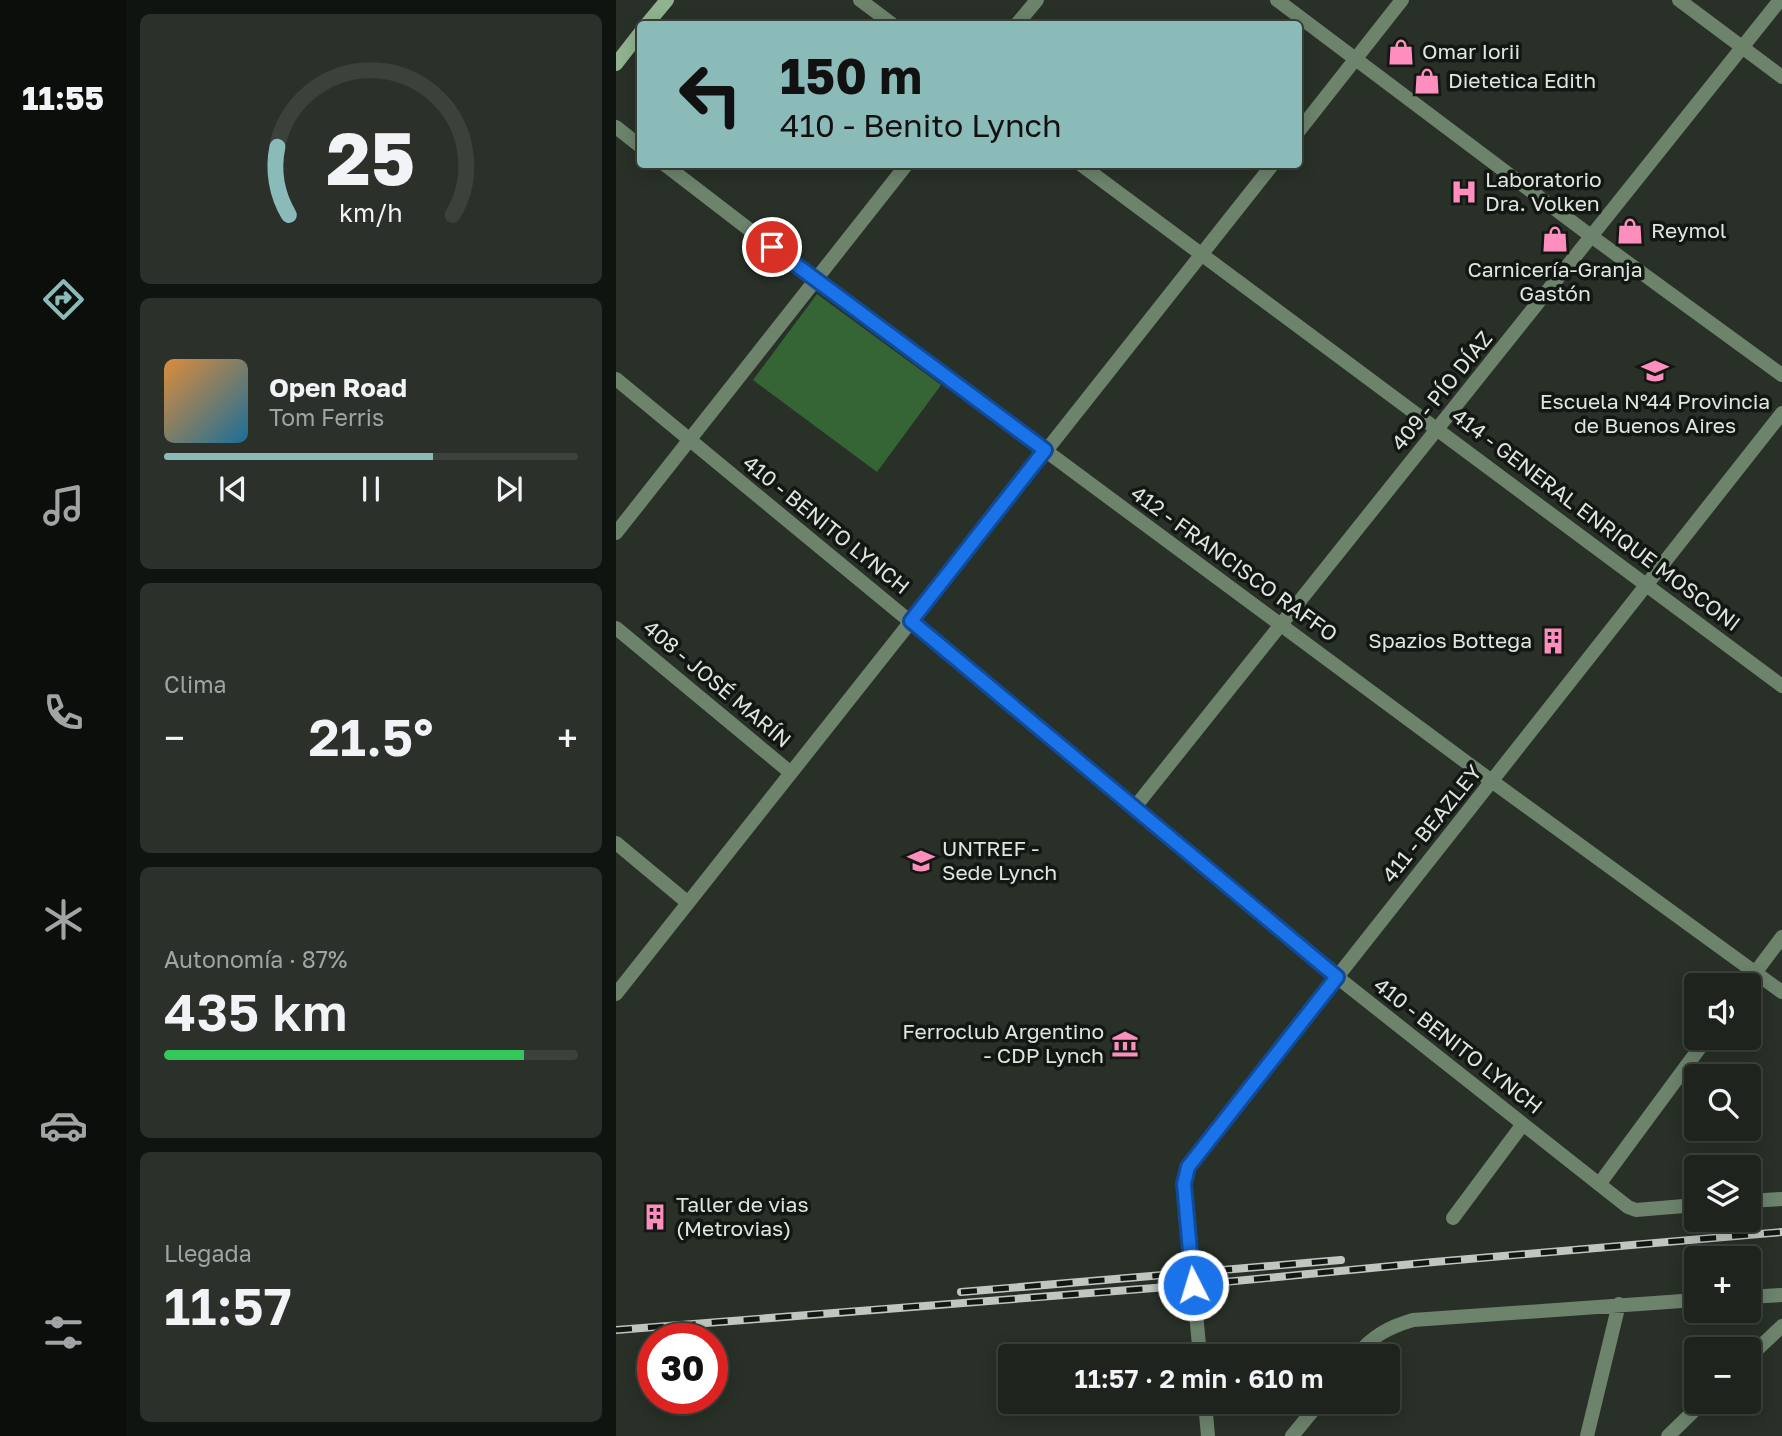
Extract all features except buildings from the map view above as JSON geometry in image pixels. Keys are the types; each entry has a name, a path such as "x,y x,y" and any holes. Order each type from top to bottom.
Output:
{"main road":[{"path":"650,21 667,0"},
{"path":"616,64 637,37"}],"street":[{"path":"860,0 888,21"},
{"path":"1020,21 1037,0"},
{"path":"1277,0 1591,236 1782,375"},
{"path":"1302,127 1402,0"},
{"path":"1679,0 1782,77"},
{"name":"409 - PÍO DÍAZ","path":"1135,807 1780,0"},
{"path":"616,127 637,144"},
{"name":"412 - FRANCISCO RAFFO","path":"669,168 815,280 1493,782 1782,992"},
{"path":"616,533 904,168"},
{"name":"414 - GENERAL ENRIQUE MOSCONI","path":"1085,168 1782,686"},
{"path":"616,994 1270,168"},
{"name":"410 - BENITO LYNCH","path":"616,379 1337,977 1600,1183 1628,1208 1636,1210 1684,1206"},
{"name":"411 - BEAZLEY","path":"1199,1344 1184,1184 1188,1167 1782,413"},
{"name":"408 - JOSÉ MARÍN","path":"616,628 791,773"},
{"path":"616,843 687,902"},
{"path":"1756,972 1782,937"},
{"path":"1600,1183 1698,1050"},
{"path":"1453,1218 1523,1124"},
{"path":"1761,1200 1782,1199"},
{"path":"1761,1297 1782,1296"},
{"path":"1366,1344 1381,1332 1413,1320 1684,1301"},
{"path":"1587,1436 1619,1304"},
{"path":"1761,1346 1782,1326"},
{"path":"1206,1414 1208,1436"},
{"path":"1292,1436 1310,1414"},
{"path":"1668,1436 1691,1414"}],"green space":[{"path":"817,294 941,385 877,472 753,380"}],"railway":[{"path":"616,1330 1193,1285 1782,1232"},
{"path":"961,1292 1341,1260"}],"place":[{"name":"Omar Iorii","path":"1401,52"},
{"name":"Dietetica Edith","path":"1427,81"},
{"name":"Laboratorio Dra. Volken","path":"1464,192"},
{"name":"Reymol","path":"1630,231"},
{"name":"Carnicería-Granja Gastón","path":"1555,239"},
{"name":"Escuela N°44 Provincia de Buenos Aires","path":"1655,371"},
{"name":"Spazios Bottega","path":"1553,641"},
{"name":"UNTREF - Sede Lynch","path":"921,861"},
{"name":"Ferroclub Argentino - CDP Lynch","path":"1125,1044"},
{"name":"Taller de vias (Metrovias)","path":"655,1217"}],"route":[{"path":"772,247 1045,450 911,621 1337,977 1188,1167 1184,1184 1193,1285"}]}
